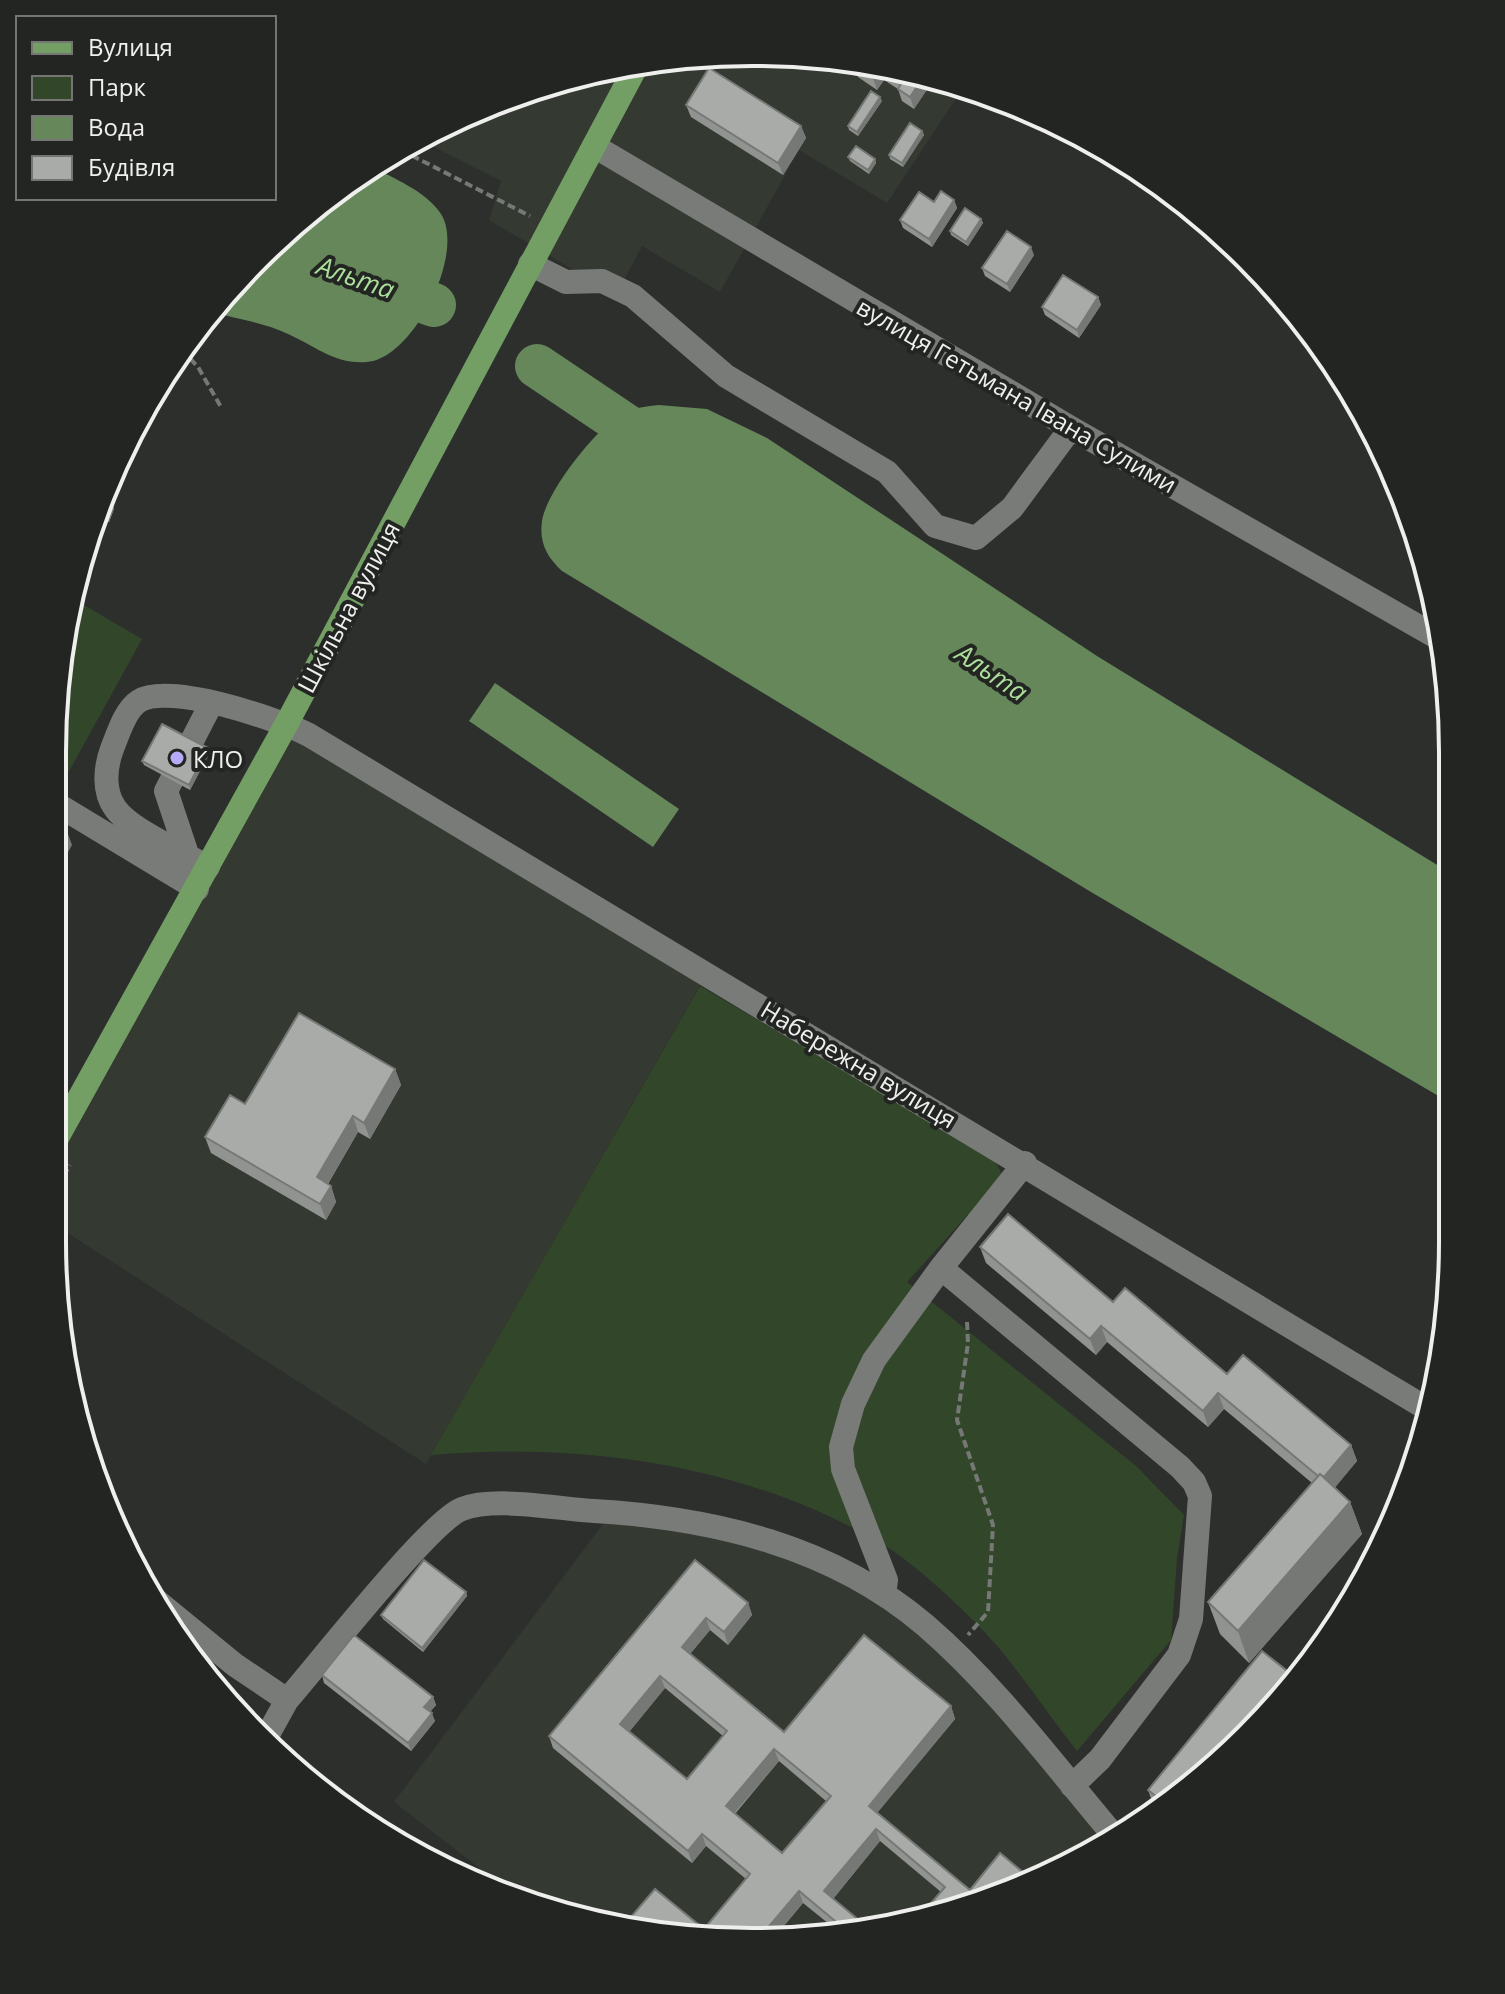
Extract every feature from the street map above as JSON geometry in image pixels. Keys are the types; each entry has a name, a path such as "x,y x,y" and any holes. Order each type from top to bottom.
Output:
{"main road":[{"name":"Шкільна вулиця","path":"66,1122 287,723 630,77"}],"street":[{"name":"вулиця Гетьмана Івана Сулими","path":"594,146 1071,428 1428,632"},
{"path":"530,264 566,282 602,281 633,296 726,376 887,472 935,526 976,538 1012,508 1071,428"},
{"name":"Набережна вулиця","path":"187,854 116,809 106,784 107,769 122,726 136,703 167,695 287,723 1025,1163 1419,1404"},
{"path":"208,867 187,854 166,791 211,704"},
{"path":"66,810 197,889"},
{"path":"884,1594 886,1580 843,1469 841,1447 853,1404 874,1360 941,1268 1025,1163"},
{"path":"941,1268 1180,1467 1194,1482 1200,1496 1191,1619 1179,1655 1100,1759 1072,1786"},
{"path":"270,1730 287,1700 448,1516 475,1505 670,1517 715,1525 789,1547 884,1594 954,1652 1108,1829"},
{"path":"180,1620 235,1665 287,1700"}],"path":[{"path":"413,156 550,226"},
{"path":"191,359 221,407"},
{"path":"954,1652 988,1612 993,1525 957,1420 968,1343 965,1288"}],"shaded area":[{"path":"708,67 797,67 886,79 957,97 887,203 799,150 720,292 642,246 616,295 489,220 501,181 432,146 532,102 619,79"},
{"path":"287,723 707,973 426,1464 66,1232 66,1122"},
{"path":"612,1512 770,1541 926,1626 1108,1829 1015,1876 930,1905 886,1915 797,1927 708,1927 619,1915 575,1905 490,1876 394,1802"}],"green space":[{"path":"82,604 142,639 67,775 67,708"},
{"path":"700,986 994,1159 1003,1176 907,1282 1136,1466 1184,1515 1177,1558 1171,1640 1077,1751 1002,1652 975,1622 893,1551 831,1517 777,1495 664,1465 547,1452 431,1455"}],"water":[{"path":"384,174 427,198 441,214 447,231 446,253 431,302 401,343 384,356 367,362 345,361 260,324 224,315 300,236"},
{"path":"659,405 707,409 767,438 1097,656 1439,866 1439,1096 1091,892 562,571 548,555 542,536 542,521 553,494 574,461 612,420 623,413"},
{"path":"495,683 679,809 653,847 469,721"}],"building":[{"path":"709,68 801,126 778,163 686,105"},
{"path":"902,83 917,86 910,97 898,89"},
{"path":"871,91 880,97 857,132 848,126"},
{"path":"910,123 922,131 902,163 889,155"},
{"path":"856,146 875,159 868,170 848,157"},
{"path":"941,191 954,200 929,239 900,220 919,192 934,202"},
{"path":"965,208 981,219 966,242 950,231"},
{"path":"1007,231 1031,247 1007,284 982,268"},
{"path":"1063,275 1098,297 1077,330 1042,307"},
{"path":"162,724 208,748 189,785 142,761"},
{"path":"299,1013 395,1069 364,1123 353,1116 317,1177 331,1186 320,1204 205,1137 230,1095 245,1104"},
{"path":"1008,1214 1113,1302 1125,1288 1227,1374 1243,1355 1351,1445 1324,1477 1318,1476 1218,1393 1203,1411 1101,1326 1090,1339 980,1247"},
{"path":"1320,1474 1350,1502 1238,1631 1208,1602"},
{"path":"424,1560 466,1592 422,1648 381,1615"},
{"path":"695,1560 748,1603 724,1632 706,1618 682,1647 784,1732 864,1635 951,1706 869,1806 970,1890 1000,1853 1023,1872 929,1905 945,1887 876,1829 824,1891 858,1919 837,1923 799,1891 768,1928 708,1927 750,1874 702,1834 688,1851 549,1736","holes":["660,1676 727,1731 687,1779 620,1724","774,1749 831,1796 782,1853 726,1806"]},
{"path":"354,1635 433,1697 424,1707 432,1713 408,1743 322,1675"},
{"path":"1262,1651 1287,1671 1238,1727 1205,1758 1156,1796 1148,1790"},
{"path":"655,1889 701,1926 631,1917"}],"waterway":[{"name":"Альта","path":"283,252 434,305"},
{"name":"Альта","path":"537,366 665,452"}],"place":[{"name":"КЛО","path":"177,758"}]}
